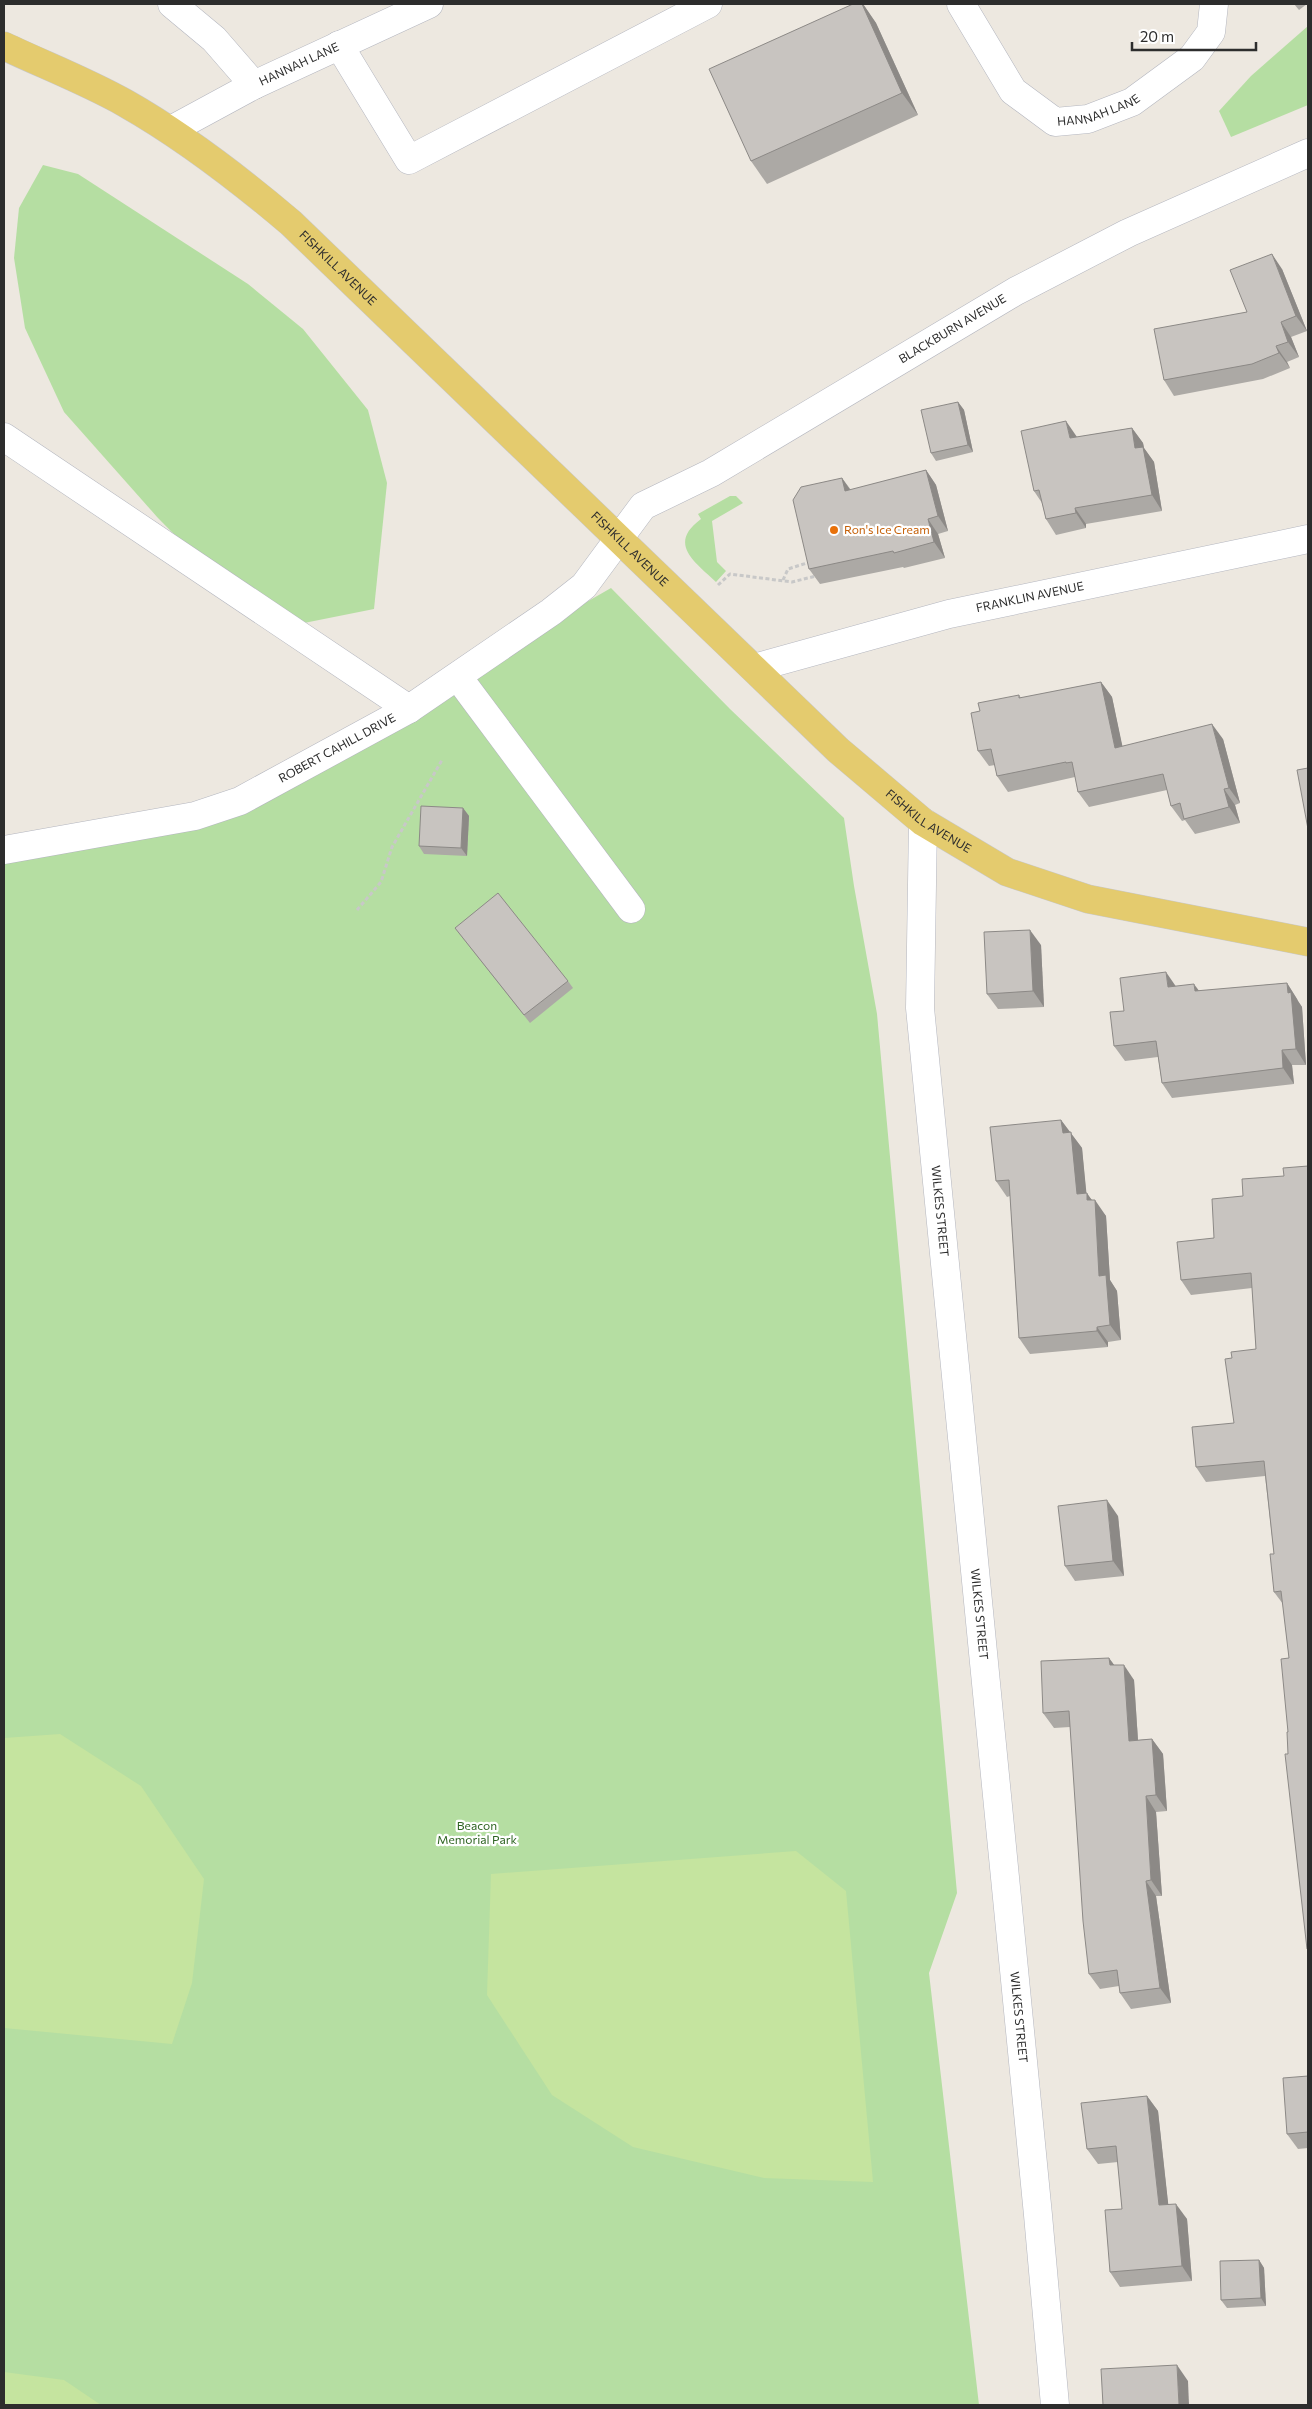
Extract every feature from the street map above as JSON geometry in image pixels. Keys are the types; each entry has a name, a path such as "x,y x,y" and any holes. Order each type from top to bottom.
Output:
{"main road":[{"name":"FISHKILL AVENUE","path":"4,46 122,101 171,130 211,158 291,223 838,750 923,822 1007,872 1088,899 1308,942"}],"street":[{"path":"172,4 214,39 254,85"},
{"name":"HANNAH LANE","path":"171,130 254,85 429,4"},
{"path":"339,45 409,160 708,4"},
{"name":"HANNAH LANE","path":"962,4 1012,90 1055,122 1088,119 1132,102 1192,58 1212,32 1214,4"},
{"name":"BLACKBURN AVENUE","path":"618,538 643,506 718,469 1016,292 1128,233 1308,153"},
{"path":"4,437 409,709"},
{"name":"ROBERT CAHILL DRIVE","path":"4,850 195,816 240,801 409,709 458,677 551,612 584,586 618,538"},
{"name":"FRANKLIN AVENUE","path":"754,668 949,614 1308,539"},
{"path":"458,677 631,908"},
{"name":"WILKES STREET","path":"923,822 920,1008 1055,2405"}],"path":[{"path":"783,580 788,569 814,561"},
{"path":"716,587 730,574 792,582 818,576"},
{"path":"357,910 381,882 392,846 442,760"}],"green space":[{"path":"1308,26 1308,105 1231,137 1219,111 1251,76"},
{"path":"43,165 78,174 248,284 303,329 368,410 387,483 374,609 299,624 226,587 158,518 64,412 25,328 14,258 19,208"},
{"path":"730,496 736,496 743,503 712,521 717,562 726,571 716,582 693,560 685,545 686,537 691,528 701,519 698,514"},
{"name":"Beacon Memorial Park","path":"611,588 730,709 844,818 877,1014 957,1893 929,1973 979,2405 4,2405 4,849 240,801"},
{"path":"60,1734 141,1786 204,1879 192,1983 172,2044 4,2028 4,1738"},
{"path":"796,1851 846,1891 873,2182 764,2178 633,2147 552,2095 487,1995 491,1874"},
{"path":"4,2372 64,2380 101,2405 4,2405"}],"building":[{"path":"853,4 862,4 902,93 751,161 709,69"},
{"path":"1272,254 1296,316 1281,322 1288,342 1276,346 1279,353 1252,364 1164,380 1154,329 1247,312 1230,270"},
{"path":"958,402 968,445 931,453 921,410"},
{"path":"1066,421 1070,438 1132,428 1135,448 1143,447 1152,495 1075,508 1076,513 1046,519 1039,490 1034,491 1021,431"},
{"path":"926,470 938,516 928,519 934,542 894,553 893,551 809,569 793,500 801,487 842,478 845,491"},
{"path":"1101,682 1115,748 1212,724 1229,788 1224,789 1229,807 1184,819 1180,803 1171,806 1163,774 1078,792 1072,762 997,776 991,749 978,751 971,713 980,711 978,703 1019,695 1019,698"},
{"path":"1308,768 1308,829 1297,770"},
{"path":"421,806 463,808 461,848 419,846"},
{"path":"498,893 568,981 524,1015 455,928"},
{"path":"1030,930 1033,991 987,994 984,932"},
{"path":"1166,972 1168,987 1194,984 1195,991 1287,983 1288,993 1291,992 1296,1049 1282,1050 1283,1068 1162,1083 1156,1041 1114,1046 1110,1012 1124,1011 1120,978"},
{"path":"1061,1120 1063,1133 1071,1132 1077,1194 1087,1193 1087,1200 1095,1200 1099,1276 1106,1275 1110,1325 1097,1327 1097,1331 1019,1338 1009,1180 996,1181 990,1127"},
{"path":"1308,1166 1307,1949 1285,1754 1288,1754 1288,1732 1281,1659 1289,1658 1281,1591 1274,1592 1270,1554 1274,1554 1264,1461 1196,1467 1192,1427 1234,1423 1225,1359 1232,1358 1231,1352 1256,1349 1251,1273 1181,1280 1177,1242 1214,1238 1212,1199 1243,1196 1242,1179 1284,1176 1283,1168"},
{"path":"1107,1500 1113,1561 1065,1566 1058,1506"},
{"path":"1109,1658 1110,1665 1124,1665 1129,1741 1152,1739 1156,1795 1146,1796 1151,1880 1146,1881 1160,1988 1120,1993 1117,1970 1089,1974 1083,1921 1069,1711 1043,1713 1041,1661"},
{"path":"1308,2076 1308,2132 1287,2134 1283,2078"},
{"path":"1147,2096 1159,2205 1176,2204 1182,2266 1110,2272 1105,2210 1122,2209 1116,2146 1087,2149 1081,2103"},
{"path":"1259,2260 1261,2298 1221,2300 1220,2261"},
{"path":"1177,2365 1179,2405 1103,2405 1101,2369"}],"place":[{"name":"Ron's Ice Cream","path":"834,530"}]}
